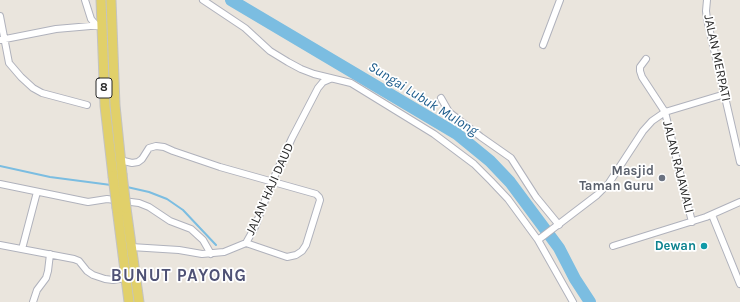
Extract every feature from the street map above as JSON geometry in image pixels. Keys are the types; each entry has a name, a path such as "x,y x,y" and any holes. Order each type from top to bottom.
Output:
{"main road":[{"name":"8","path":"101,0 99,25 105,106 122,208 126,278 129,302"},
{"name":"8","path":"111,0 115,105 120,160 117,175"},
{"name":"8","path":"122,208 132,247 139,302"}],"street":[{"path":"85,0 92,21 99,25"},
{"path":"203,0 245,28 270,51 301,70 330,79 342,80 351,83 434,134 474,164 508,199 539,239 573,302"},
{"path":"543,45 560,0"},
{"name":"JALAN MERPATI","path":"707,0 706,19 737,136 740,162"},
{"path":"0,16 2,40 9,63 33,88 58,98 87,105"},
{"path":"2,40 56,29 99,25"},
{"name":"JALAN RAJAWALI","path":"646,59 640,67 642,76 665,112 692,222"},
{"name":"JALAN HAJI DAUD","path":"132,247 211,254 224,252 246,243 255,227 272,182 292,138 318,88 323,82 330,79"},
{"path":"539,239 597,195 609,183 643,131 652,121 665,112 725,94"},
{"path":"441,98 449,112 481,138 511,158 557,226"},
{"path":"120,160 132,163 138,162 142,159 149,148 156,146 164,147 220,167 316,194 319,197 320,200 306,245 302,251 296,255 287,257 246,243"},
{"path":"0,184 88,202 107,199 139,203 149,207 170,221 191,229 203,240 211,254"},
{"path":"22,249 37,192"},
{"path":"613,246 692,222 712,215 740,202"},
{"path":"712,215 740,284"},
{"path":"0,245 79,261 87,271 93,275 105,279 113,280 126,278"},
{"path":"33,302 37,290 46,278 50,254"}],"waterway":[{"name":"Sungai Lubuk Mulong","path":"231,0 457,134 490,161 510,182 559,248 575,279 590,302"},
{"path":"0,166 50,177 111,185"},
{"path":"127,187 149,192 167,199 183,210 216,245"}],"place":[{"name":"Masjid Taman Guru","path":"662,178"},
{"name":"Dewan","path":"704,246"}],"district":[{"name":"BUNUT PAYONG","path":"179,276"}]}
